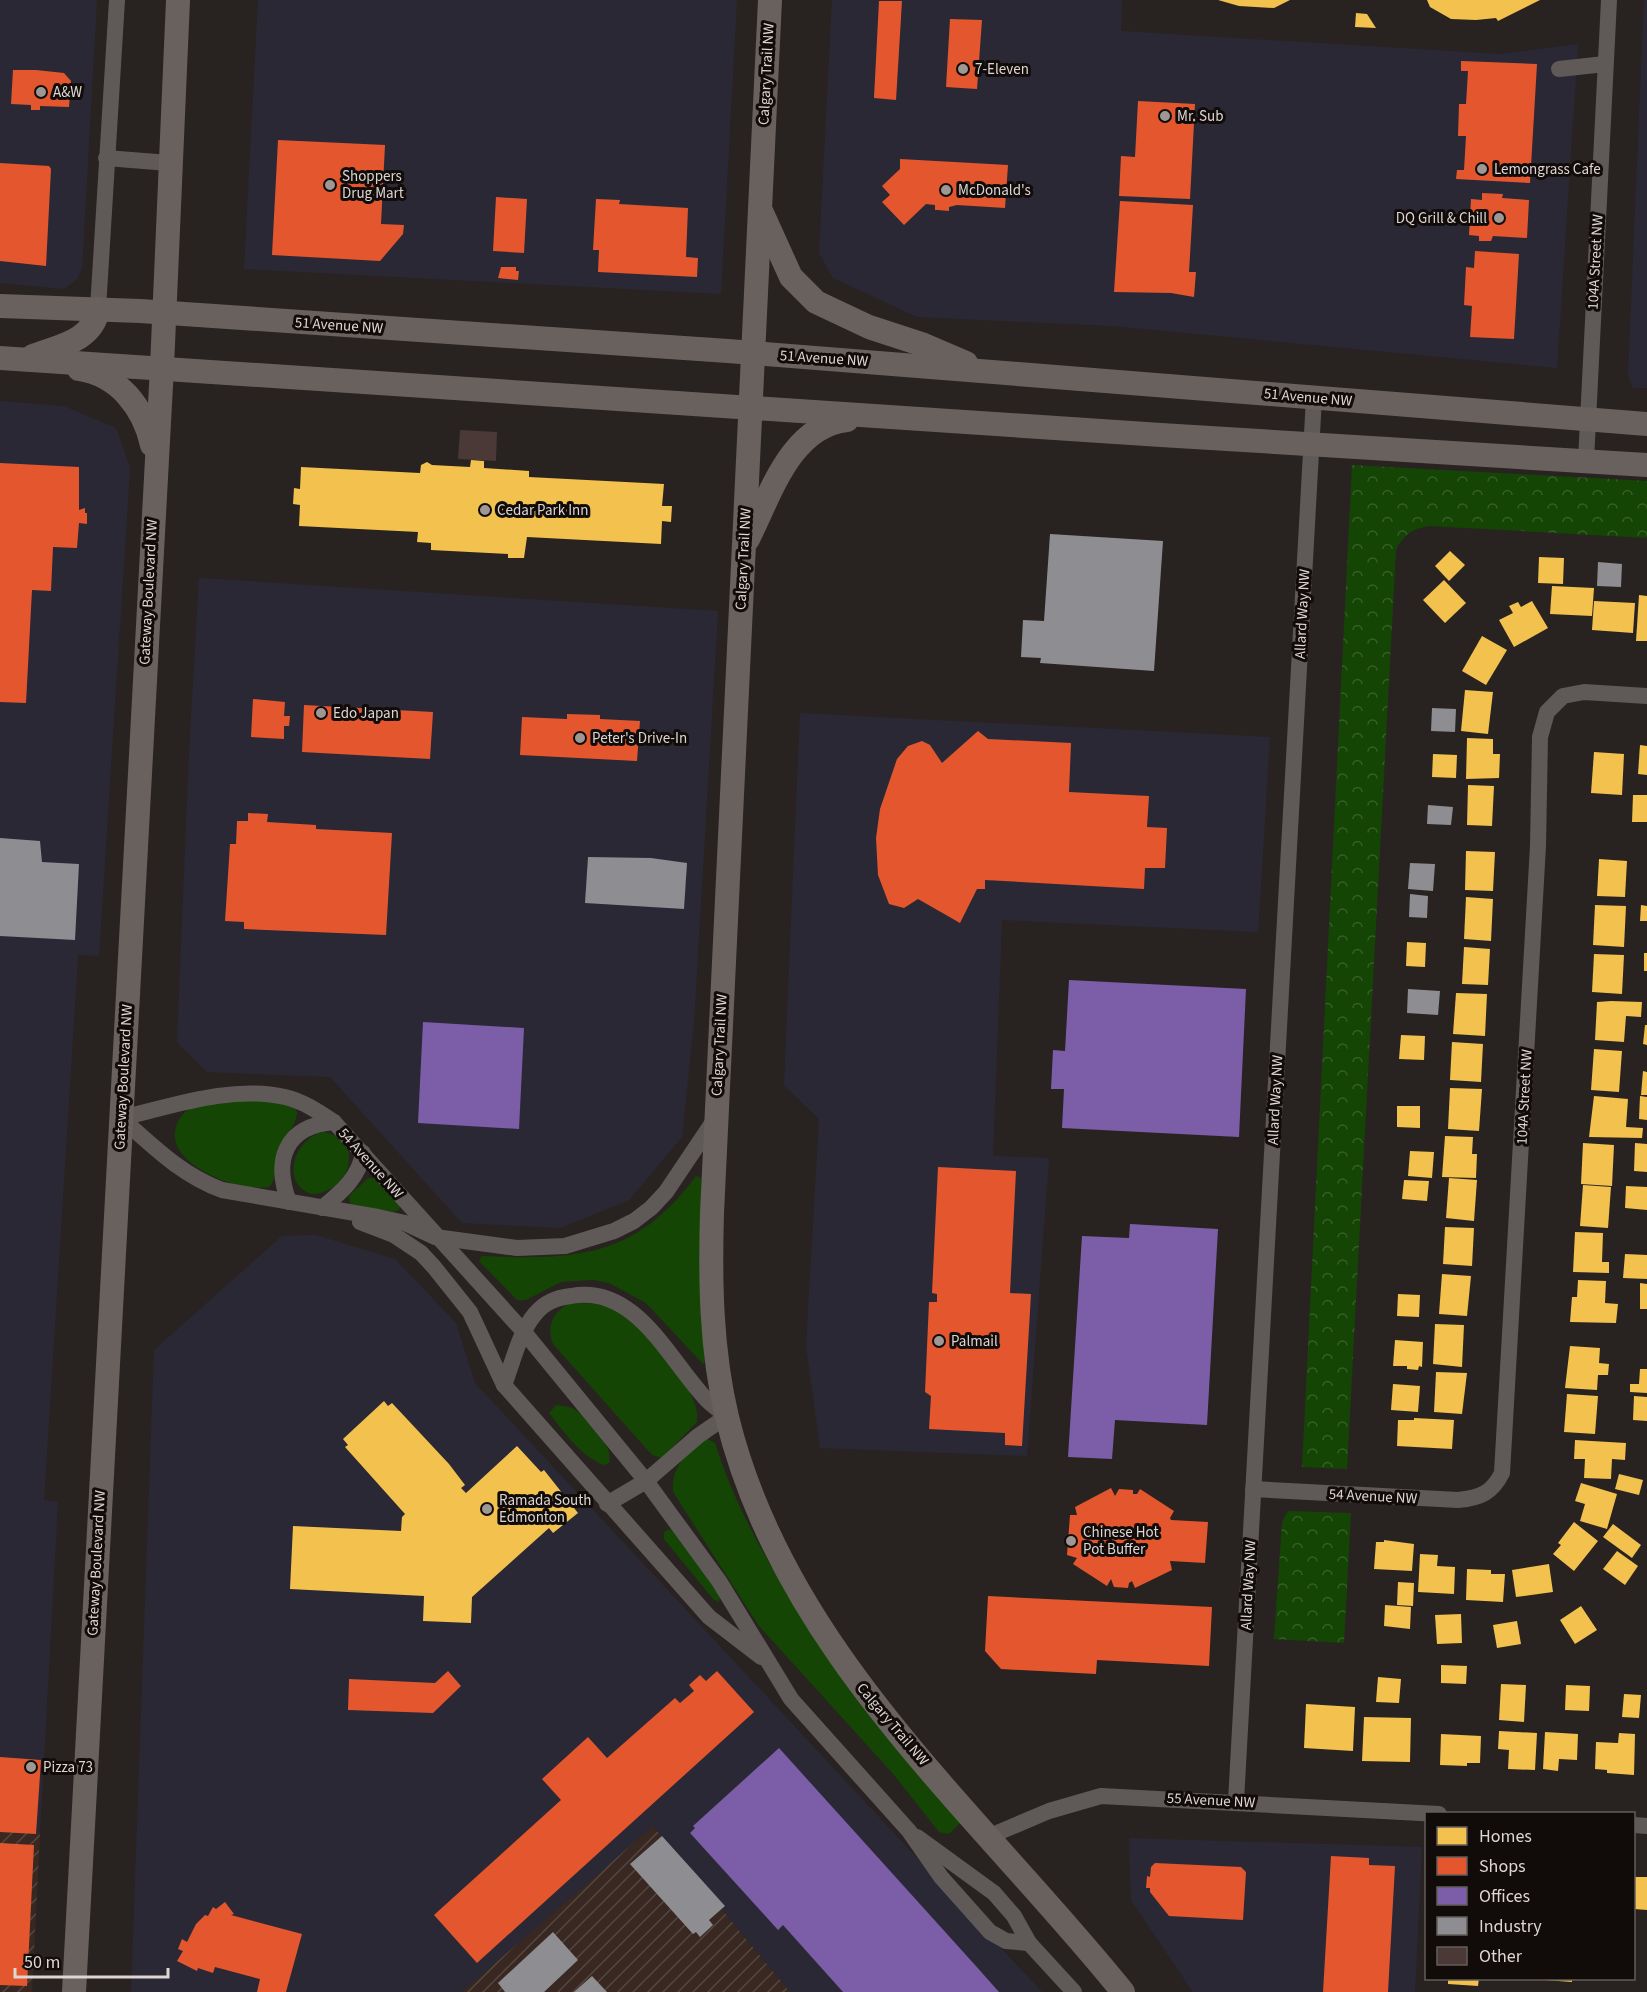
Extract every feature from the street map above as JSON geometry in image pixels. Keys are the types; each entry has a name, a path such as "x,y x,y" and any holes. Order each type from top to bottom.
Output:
{"main road":[{"name":"Gateway Boulevard NW","path":"74,1992 155,459 162,367 169,163 178,0"},
{"name":"Calgary Trail NW","path":"770,0 716,1119 712,1288 717,1358 727,1416 743,1472 766,1526 781,1560 822,1632 883,1715 1123,1992"},
{"path":"760,208 791,277 816,302 869,327 924,345 983,371"},
{"name":"51 Avenue NW","path":"0,306 163,312 753,353 1647,424"},
{"path":"11,359 84,334 94,324 98,309"},
{"path":"11,359 162,367 749,409 1647,465"},
{"path":"11,359 86,370 120,388 147,423 155,459"},
{"path":"744,547 786,463 804,440 821,427 836,422 887,417"}],"street":[{"path":"98,309 117,0"},
{"name":"104A Street NW","path":"1586,461 1609,0"},
{"path":"1558,69 1605,64"},
{"path":"106,158 169,163"},
{"name":"Allard Way NW","path":"1236,1801 1314,398"},
{"name":"104A Street NW","path":"1490,1491 1502,1473 1504,1462 1538,846 1540,737 1547,712 1555,703 1575,692 1647,696"},
{"name":"54 Avenue NW","path":"121,1118 213,1097 254,1094 285,1097 300,1102 334,1122 435,1237"},
{"path":"121,1118 176,1166 203,1183 240,1194 405,1223 435,1237 491,1245 542,1248 565,1246 614,1231 634,1221 666,1192 716,1119"},
{"path":"289,1202 281,1180 280,1169 287,1150 300,1133 321,1123 334,1122"},
{"path":"322,1208 351,1180 361,1162 363,1153"},
{"path":"340,1212 394,1235 421,1253 470,1312 504,1385 709,1617 768,1664"},
{"path":"435,1237 524,1332 646,1481 719,1581 791,1699 909,1831 941,1877 990,1932 1006,1941 1029,1943"},
{"path":"504,1385 524,1332 535,1314 555,1298 582,1294 607,1299 647,1326 707,1400 727,1416 698,1436 646,1481 608,1504"},
{"name":"54 Avenue NW","path":"1253,1489 1458,1500 1482,1496 1490,1491"},
{"name":"55 Avenue NW","path":"990,1836 1049,1811 1101,1796 1236,1801 1425,1813"},
{"path":"909,1831 994,1893 1014,1916 1029,1943 1074,1992"}],"shaded area":[{"path":"0,0 97,0 82,269 77,279 64,289 0,283"},
{"path":"258,0 737,0 721,294 244,269"},
{"path":"832,0 1122,0 1121,31 1500,54 1578,44 1557,368 1112,326 917,317 833,278 819,253"},
{"path":"1644,0 1647,0 1647,388 1633,388 1628,375"},
{"path":"0,401 64,406 116,428 130,468 99,956 78,955 44,1500 58,1502 40,1833 0,1831"},
{"path":"199,578 718,611 694,1022 682,1137 629,1200 560,1228 462,1223 330,1077 207,1072 177,1042"},
{"path":"800,713 1270,737 1258,932 1002,920 993,1156 1049,1158 1027,1456 820,1448 806,1346 819,1119 784,1085"},
{"path":"316,1235 395,1259 456,1323 475,1383 1042,1992 790,1992 653,1826 462,1992 131,1992 154,1350 282,1236"},
{"path":"653,1826 790,1992 462,1992"},
{"path":"0,1831 40,1833 32,1992 0,1992"},
{"path":"1129,1838 1422,1847 1415,1992 1193,1992 1131,1900"}],"green space":[{"path":"1352,465 1647,481 1647,538 1429,526 1409,533 1396,550 1347,1469 1302,1467"},
{"path":"220,1100 273,1100 296,1109 297,1113 278,1156 275,1177 269,1187 256,1188 224,1180 207,1173 181,1153 175,1140 176,1127 187,1110"},
{"path":"323,1132 337,1137 345,1145 349,1155 348,1166 344,1176 336,1185 325,1192 311,1194 301,1188 295,1180 294,1161 298,1151 305,1143 313,1136"},
{"path":"696,1176 701,1178 701,1265 706,1361 703,1364 646,1303 609,1283 593,1280 561,1282 526,1300 517,1300 479,1261 482,1256 547,1257 602,1248 627,1238 650,1224 673,1203"},
{"path":"368,1178 377,1179 400,1205 399,1210 394,1212 350,1204 349,1196"},
{"path":"570,1303 601,1305 623,1315 652,1341 680,1375 696,1409 697,1422 662,1458 652,1455 553,1344 550,1332 552,1320 559,1310"},
{"path":"556,1405 574,1409 593,1426 608,1449 609,1463 604,1465 595,1461 574,1443 549,1413"},
{"path":"706,1438 715,1443 735,1496 760,1547 789,1595 856,1687 964,1819 949,1834 939,1832 894,1775 759,1626 673,1492 678,1467 687,1455"},
{"path":"1288,1511 1351,1513 1344,1643 1274,1639 1282,1522"},
{"path":"670,1529 682,1539 720,1597 719,1602 714,1600 664,1539 664,1532"}],"building: Homes":[{"path":"1218,0 1290,0 1274,8 1239,6"},
{"path":"1427,0 1540,0 1498,21 1496,18 1451,19 1430,7"},
{"path":"1356,13 1367,14 1376,28 1355,27"},
{"name":"Cedar Park Inn","path":"471,460 484,461 484,468 529,471 529,477 664,484 662,506 672,506 671,522 662,521 661,544 527,537 524,558 508,558 508,554 431,550 431,543 417,542 418,532 299,526 300,505 293,504 294,488 300,489 301,467 420,473 421,465 427,462 432,465 470,467"},
{"path":"1450,551 1465,565 1449,581 1435,566"},
{"path":"1539,557 1564,558 1563,584 1538,583"},
{"path":"1444,580 1466,603 1445,623 1423,600"},
{"path":"1552,586 1594,588 1592,616 1550,614"},
{"path":"1639,595 1647,596 1647,641 1636,641"},
{"path":"1532,601 1548,628 1514,647 1499,620 1513,613 1509,606 1518,602 1521,607"},
{"path":"1594,601 1635,603 1633,633 1592,630"},
{"path":"1482,636 1507,650 1486,685 1462,671"},
{"path":"1465,690 1493,692 1488,734 1461,731"},
{"path":"1467,738 1493,739 1493,754 1500,754 1499,778 1466,779"},
{"path":"1640,745 1647,746 1647,775 1638,774"},
{"path":"1594,752 1624,754 1622,795 1591,793"},
{"path":"1433,754 1457,755 1456,778 1432,777"},
{"path":"1468,785 1494,786 1492,826 1467,825"},
{"path":"1633,795 1647,795 1647,822 1632,822"},
{"path":"1466,851 1495,852 1493,891 1465,890"},
{"path":"1599,859 1627,861 1625,897 1597,896"},
{"path":"1466,897 1493,899 1491,941 1464,939"},
{"path":"1595,905 1626,906 1624,947 1593,945"},
{"path":"1641,905 1647,906 1647,921 1640,921"},
{"path":"1407,942 1426,943 1425,967 1406,966"},
{"path":"1464,947 1490,949 1488,985 1462,984"},
{"path":"1644,953 1647,953 1647,971 1644,971"},
{"path":"1594,954 1624,955 1622,994 1592,992"},
{"path":"1456,993 1487,994 1485,1036 1453,1034"},
{"path":"1597,1002 1642,1002 1641,1017 1626,1016 1624,1042 1595,1040"},
{"path":"1645,1025 1647,1025 1647,1045 1643,1044"},
{"path":"1401,1035 1425,1036 1424,1060 1399,1059"},
{"path":"1452,1042 1483,1044 1481,1082 1450,1080"},
{"path":"1594,1049 1622,1051 1619,1092 1591,1090"},
{"path":"1643,1071 1647,1072 1647,1095 1641,1095"},
{"path":"1450,1088 1482,1089 1479,1131 1448,1129"},
{"path":"1594,1096 1628,1099 1626,1127 1643,1128 1642,1138 1589,1137"},
{"path":"1640,1096 1647,1097 1647,1120 1639,1119"},
{"path":"1397,1106 1420,1106 1420,1128 1397,1127"},
{"path":"1445,1136 1473,1137 1472,1154 1477,1154 1476,1178 1442,1177"},
{"path":"1583,1143 1614,1145 1612,1186 1581,1184"},
{"path":"1635,1143 1647,1144 1647,1172 1634,1171"},
{"path":"1410,1151 1434,1152 1432,1178 1408,1176"},
{"path":"1449,1178 1477,1180 1474,1221 1446,1218"},
{"path":"1404,1180 1429,1181 1427,1201 1402,1199"},
{"path":"1583,1185 1611,1187 1608,1228 1580,1226"},
{"path":"1626,1186 1647,1187 1647,1210 1625,1208"},
{"path":"1445,1227 1474,1228 1472,1266 1443,1264"},
{"path":"1575,1232 1603,1233 1602,1262 1609,1262 1609,1273 1573,1272"},
{"path":"1625,1254 1647,1255 1647,1279 1623,1278"},
{"path":"1442,1274 1471,1276 1467,1316 1439,1314"},
{"path":"1578,1280 1606,1281 1605,1303 1618,1304 1616,1323 1570,1322 1572,1297 1577,1297"},
{"path":"1640,1283 1647,1284 1647,1309 1640,1309"},
{"path":"1398,1294 1420,1295 1419,1317 1397,1316"},
{"path":"1435,1324 1464,1325 1462,1367 1433,1364"},
{"path":"1395,1340 1423,1342 1422,1367 1419,1366 1418,1370 1407,1369 1407,1366 1393,1366"},
{"path":"1570,1346 1600,1348 1599,1363 1609,1364 1608,1375 1598,1375 1597,1390 1565,1388"},
{"path":"1640,1369 1647,1369 1647,1393 1630,1392 1630,1384 1639,1384"},
{"path":"1436,1372 1467,1373 1462,1414 1434,1412"},
{"path":"1393,1384 1420,1386 1418,1412 1391,1410"},
{"path":"1567,1394 1598,1396 1595,1434 1564,1432"},
{"path":"1634,1396 1647,1397 1647,1421 1633,1420"},
{"name":"Ramada South Edmonton","path":"384,1401 388,1406 392,1403 449,1464 465,1485 461,1488 466,1493 517,1446 541,1472 544,1470 578,1513 553,1533 549,1528 472,1597 471,1623 423,1621 424,1596 290,1589 293,1526 401,1531 402,1517 405,1514 345,1447 348,1445 343,1439"},
{"path":"1414,1418 1454,1420 1452,1449 1397,1446 1398,1420 1414,1420"},
{"path":"1575,1440 1626,1443 1625,1460 1612,1459 1611,1479 1584,1478 1585,1459 1574,1459"},
{"path":"1619,1474 1643,1480 1639,1495 1615,1489"},
{"path":"1581,1483 1617,1494 1607,1529 1580,1521 1585,1504 1575,1501"},
{"path":"1574,1522 1598,1541 1574,1571 1553,1554 1561,1545 1558,1543"},
{"path":"1613,1524 1641,1545 1632,1558 1603,1537"},
{"path":"1384,1540 1414,1544 1412,1571 1374,1569 1376,1542 1384,1542"},
{"path":"1617,1551 1638,1566 1625,1585 1603,1569"},
{"path":"1420,1554 1438,1555 1437,1566 1455,1567 1454,1594 1418,1592"},
{"path":"1549,1564 1553,1592 1516,1597 1512,1570"},
{"path":"1467,1569 1491,1570 1491,1574 1505,1574 1503,1602 1466,1600"},
{"path":"1398,1582 1414,1583 1413,1606 1397,1605"},
{"path":"1385,1605 1411,1607 1410,1629 1384,1626"},
{"path":"1581,1606 1597,1630 1575,1644 1560,1620"},
{"path":"1461,1614 1462,1643 1437,1644 1435,1615"},
{"path":"1517,1621 1521,1644 1497,1648 1493,1625"},
{"path":"1441,1665 1467,1666 1466,1684 1441,1683"},
{"path":"1378,1677 1401,1679 1399,1703 1376,1702"},
{"path":"1501,1684 1526,1685 1524,1722 1499,1720"},
{"path":"1566,1685 1590,1686 1589,1711 1565,1710"},
{"path":"1624,1694 1641,1695 1639,1718 1622,1717"},
{"path":"1306,1704 1355,1707 1353,1751 1304,1748"},
{"path":"1364,1717 1411,1718 1410,1762 1362,1761"},
{"path":"1499,1731 1537,1733 1535,1770 1508,1769 1509,1750 1498,1749"},
{"path":"1545,1732 1578,1734 1577,1760 1559,1759 1558,1771 1543,1769"},
{"path":"1619,1733 1635,1734 1634,1775 1607,1773 1607,1770 1595,1769 1596,1742 1618,1743"},
{"path":"1441,1734 1481,1736 1480,1763 1467,1763 1467,1766 1440,1765"},
{"path":"1635,1877 1647,1877 1647,1910 1635,1909"},
{"path":"1448,1980 1479,1980 1478,1986 1448,1984"},
{"path":"1544,1980 1572,1980 1572,1982"}],"building: Shops":[{"path":"879,1 902,1 896,100 874,98"},
{"name":"7-Eleven","path":"950,19 982,20 977,89 946,87"},
{"path":"1461,61 1537,64 1530,183 1456,179 1457,170 1464,170 1466,136 1458,136 1459,104 1466,104 1468,71 1461,71"},
{"name":"A&W","path":"13,70 64,73 71,81 69,107 40,106 40,110 31,110 31,105 11,104"},
{"path":"1138,101 1195,104 1190,199 1119,196 1121,156 1135,157"},
{"name":"Shoppers Drug Mart","path":"278,140 385,145 381,224 404,225 403,234 380,261 272,255"},
{"name":"McDonald's","path":"900,159 1008,165 1005,208 957,205 949,207 949,211 935,210 935,205 926,204 904,225 882,202 890,195 882,186 900,169"},
{"path":"0,163 49,166 51,169 46,266 0,261"},
{"name":"DQ Grill & Chill","path":"1482,193 1503,194 1502,198 1529,200 1527,238 1493,236 1491,241 1479,241 1479,236 1469,235 1471,199 1482,200"},
{"path":"496,197 527,199 524,253 493,251"},
{"path":"596,199 620,200 619,204 688,208 686,257 698,258 697,277 598,272 599,250 593,250"},
{"path":"1120,201 1193,205 1189,272 1196,272 1194,297 1171,293 1114,292"},
{"path":"1475,251 1519,254 1514,339 1470,337 1472,306 1464,305 1466,267 1474,268"},
{"path":"501,267 516,267 516,271 519,271 518,280 498,278"},
{"path":"0,463 79,467 79,510 85,508 85,513 87,513 87,524 79,523 77,548 53,547 51,591 32,590 26,703 0,702"},
{"path":"253,699 285,702 284,716 290,716 289,726 284,726 284,739 251,737"},
{"path":"304,705 433,712 430,759 302,752"},
{"name":"Peter's Drive-In","path":"567,714 600,715 600,719 640,721 637,761 520,755 522,717 567,719"},
{"path":"978,731 988,739 1071,743 1069,792 1149,796 1147,827 1167,828 1165,868 1145,868 1144,889 985,880 985,889 977,889 960,923 918,899 904,908 889,904 878,875 876,838 880,809 897,759 908,746 922,741 930,745 942,763"},
{"path":"248,813 268,814 267,822 316,825 316,829 392,833 386,935 244,929 244,922 225,921 230,844 236,844 237,821 248,821"},
{"path":"938,1167 1016,1171 1010,1293 1031,1294 1022,1446 1005,1445 1005,1433 929,1429 931,1396 925,1392 929,1302 937,1302 937,1294 932,1293"},
{"path":"1111,1488 1115,1496 1119,1489 1133,1490 1133,1494 1137,1494 1140,1489 1174,1511 1171,1520 1208,1522 1205,1563 1170,1561 1172,1570 1135,1588 1132,1581 1128,1588 1114,1587 1111,1579 1107,1586 1073,1564 1077,1558 1067,1555 1070,1515 1077,1515 1075,1507"},
{"path":"988,1596 1212,1607 1209,1666 1097,1660 1096,1674 1001,1669 985,1651"},
{"path":"448,1671 461,1686 433,1713 348,1710 349,1679 435,1683"},
{"path":"717,1671 754,1712 477,1963 434,1915 561,1800 542,1779 588,1737 607,1758 675,1698 680,1703 694,1691 689,1685 700,1675 706,1681"},
{"path":"0,1757 41,1760 36,1834 0,1832"},
{"path":"0,1843 34,1845 27,1986 0,1985"},
{"path":"1331,1856 1369,1858 1369,1865 1395,1866 1388,1992 1323,1992"},
{"path":"1155,1863 1241,1867 1246,1872 1243,1920 1169,1916 1150,1892 1150,1888 1146,1888 1147,1876 1150,1877 1151,1867"},
{"path":"225,1902 234,1914 231,1915 302,1934 286,1992 257,1992 260,1979 215,1967 213,1973 198,1968 197,1971 177,1961 183,1951 178,1949 182,1939 187,1942 196,1924 205,1915 208,1916 213,1907 216,1909"}],"building: Offices":[{"path":"1069,980 1246,989 1239,1137 1062,1128 1064,1089 1051,1089 1053,1050 1065,1051"},
{"path":"423,1022 524,1028 519,1129 418,1123"},
{"path":"1130,1224 1218,1229 1207,1425 1115,1420 1112,1459 1068,1457 1082,1236 1129,1238"},
{"path":"779,1748 999,1992 843,1992 783,1925 778,1930 690,1833 695,1828 693,1826"}],"building: Industry":[{"path":"1050,534 1163,541 1154,671 1040,663 1041,658 1021,657 1023,620 1044,621"},
{"path":"1598,562 1622,564 1621,587 1597,586"},
{"path":"1432,708 1456,709 1455,732 1431,731"},
{"path":"1428,805 1453,807 1451,825 1427,824"},
{"path":"0,838 40,841 42,862 79,864 75,940 0,936"},
{"path":"588,857 651,858 687,863 684,909 585,903"},
{"path":"1410,863 1435,864 1433,891 1408,889"},
{"path":"1410,894 1428,896 1427,918 1409,917"},
{"path":"1408,989 1440,991 1438,1015 1407,1013"},
{"path":"662,1836 725,1906 709,1920 713,1925 700,1937 696,1932 693,1934 630,1864"},
{"path":"553,1932 578,1960 544,1992 505,1992 498,1983"},
{"path":"592,1976 607,1992 574,1992"}],"building: Other":[{"path":"460,430 497,432 496,461 458,459"}],"place":[{"name":"7-Eleven","path":"963,69"},
{"name":"A&W","path":"41,92"},
{"name":"Mr. Sub","path":"1165,116"},
{"name":"Lemongrass Cafe","path":"1482,169"},
{"name":"Shoppers Drug Mart","path":"330,185"},
{"name":"McDonald's","path":"946,190"},
{"name":"DQ Grill & Chill","path":"1499,218"},
{"name":"Cedar Park Inn","path":"485,510"},
{"name":"Edo Japan","path":"321,713"},
{"name":"Peter's Drive-In","path":"580,738"},
{"name":"Palmail","path":"939,1341"},
{"name":"Ramada South Edmonton","path":"487,1509"},
{"name":"Chinese Hot Pot Buffer","path":"1071,1541"},
{"name":"Pizza 73","path":"31,1767"}]}
